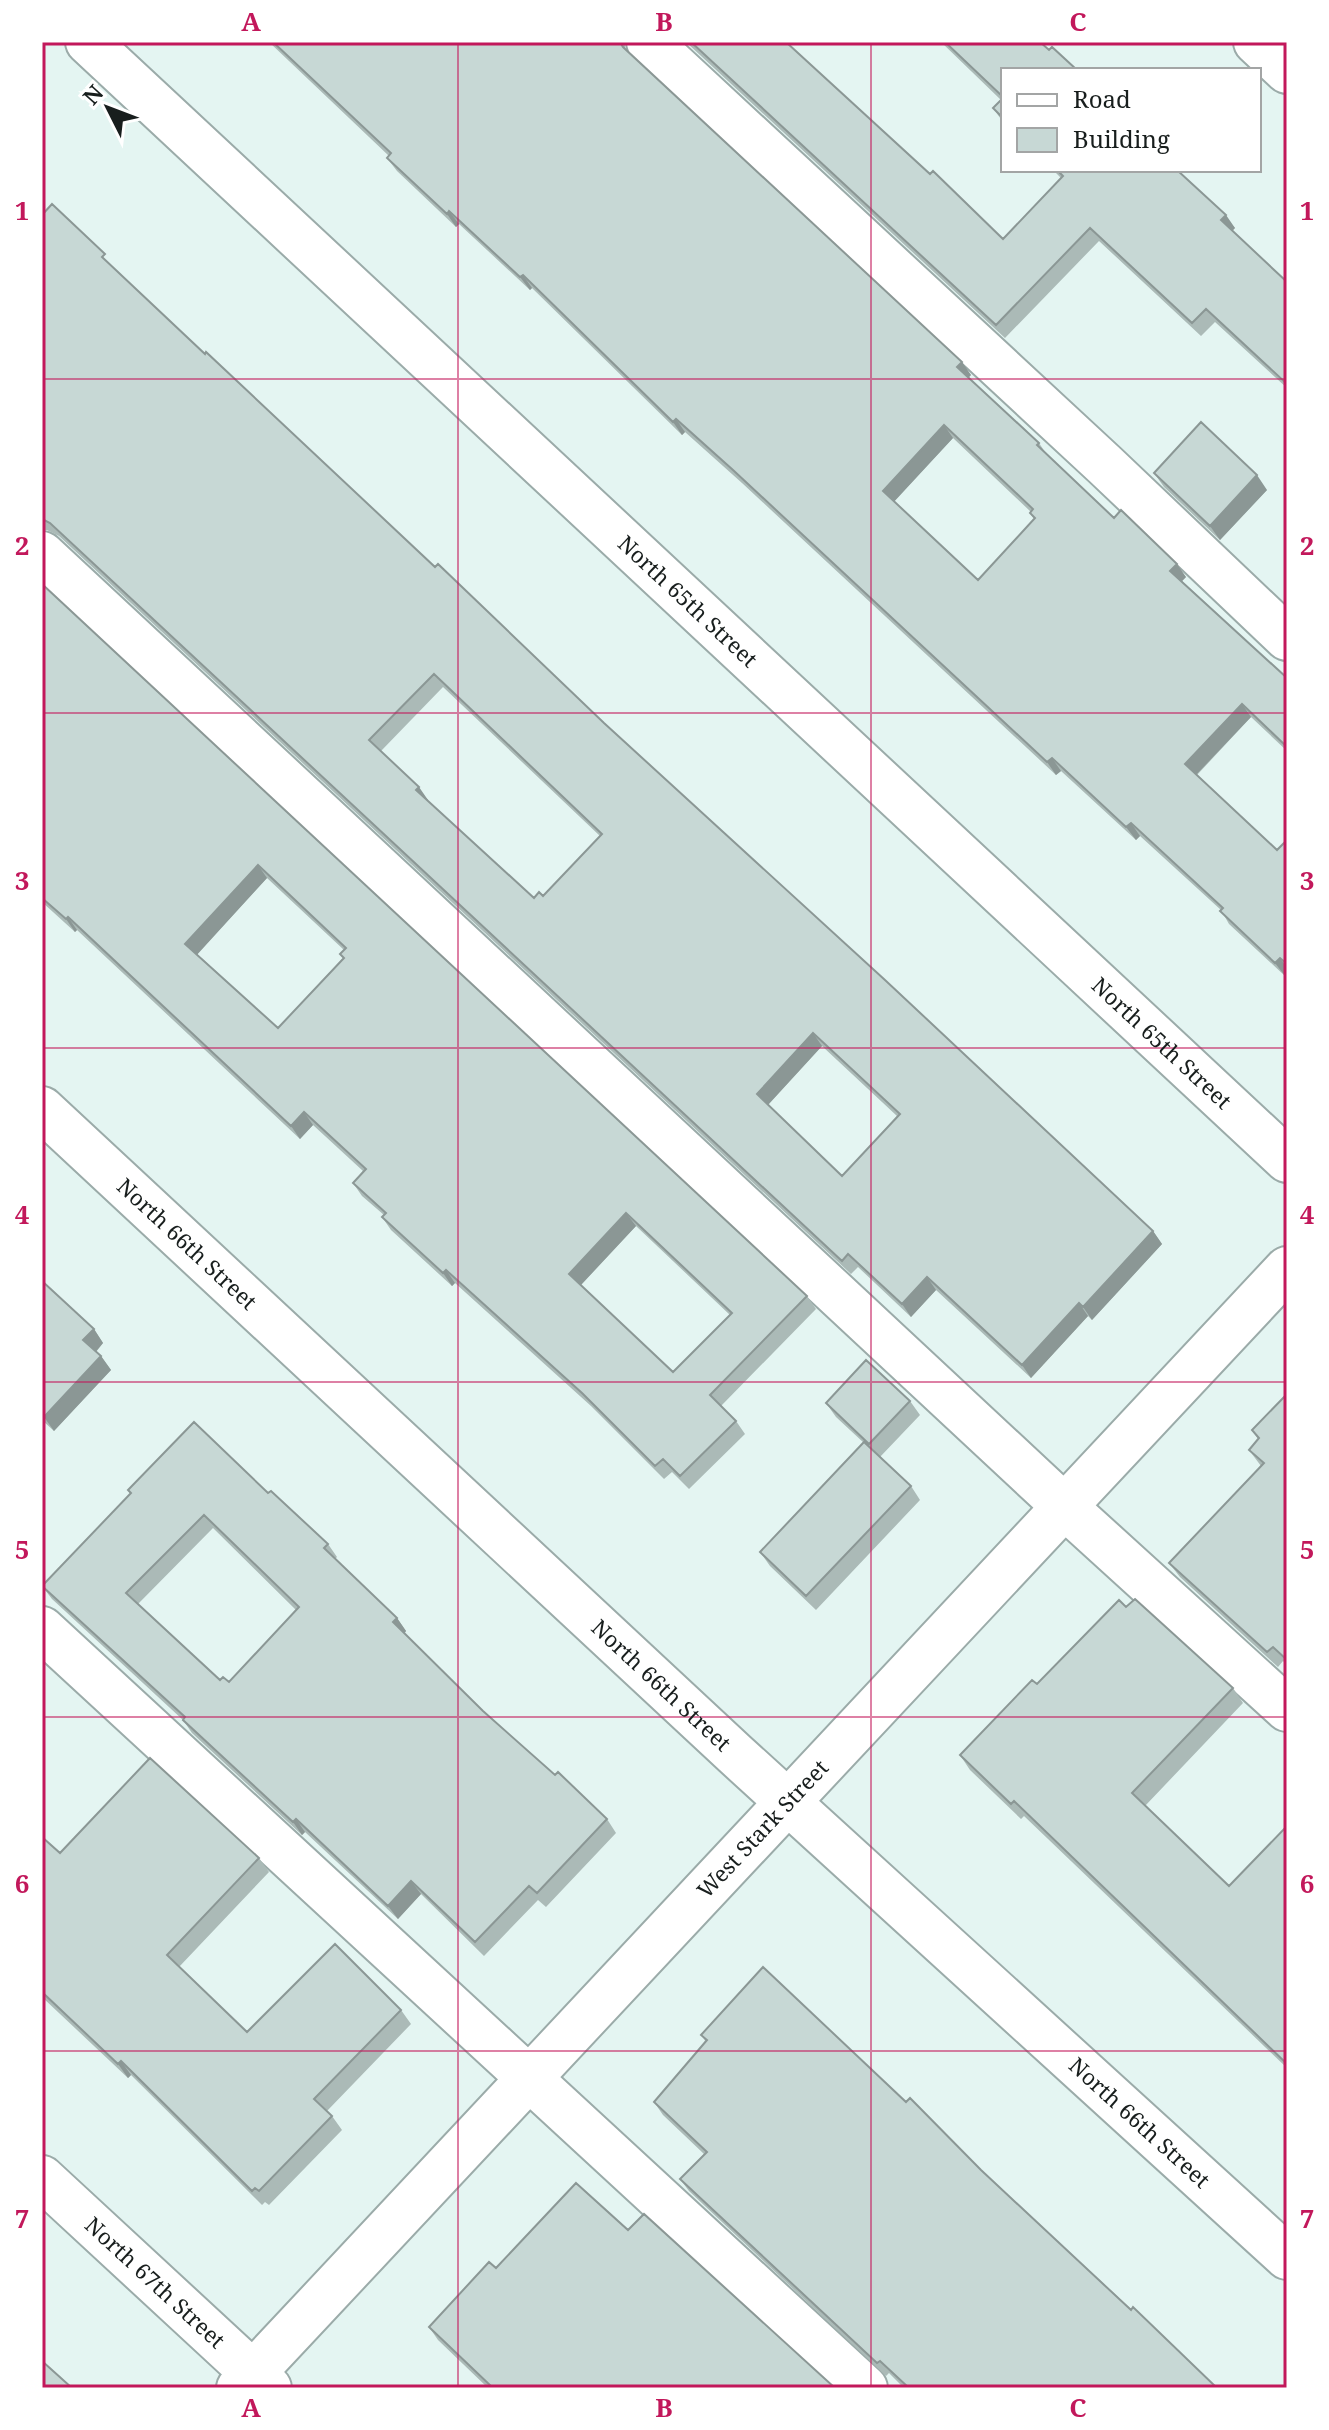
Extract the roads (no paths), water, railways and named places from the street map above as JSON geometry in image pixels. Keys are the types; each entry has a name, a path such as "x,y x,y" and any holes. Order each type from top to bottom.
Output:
{"street":[{"name":"North 65th Street","path":"88,42 1287,1160"},
{"path":"649,42 1287,638"},
{"path":"1256,42 1287,71"},
{"path":"42,554 1065,1507 1287,1709"},
{"name":"North 66th Street","path":"42,1109 788,1803 1287,2257"},
{"name":"West Stark Street","path":"254,2383 530,2078 1287,1269"},
{"path":"42,1629 865,2388"},
{"name":"North 67th Street","path":"42,2178 254,2383"}]}
